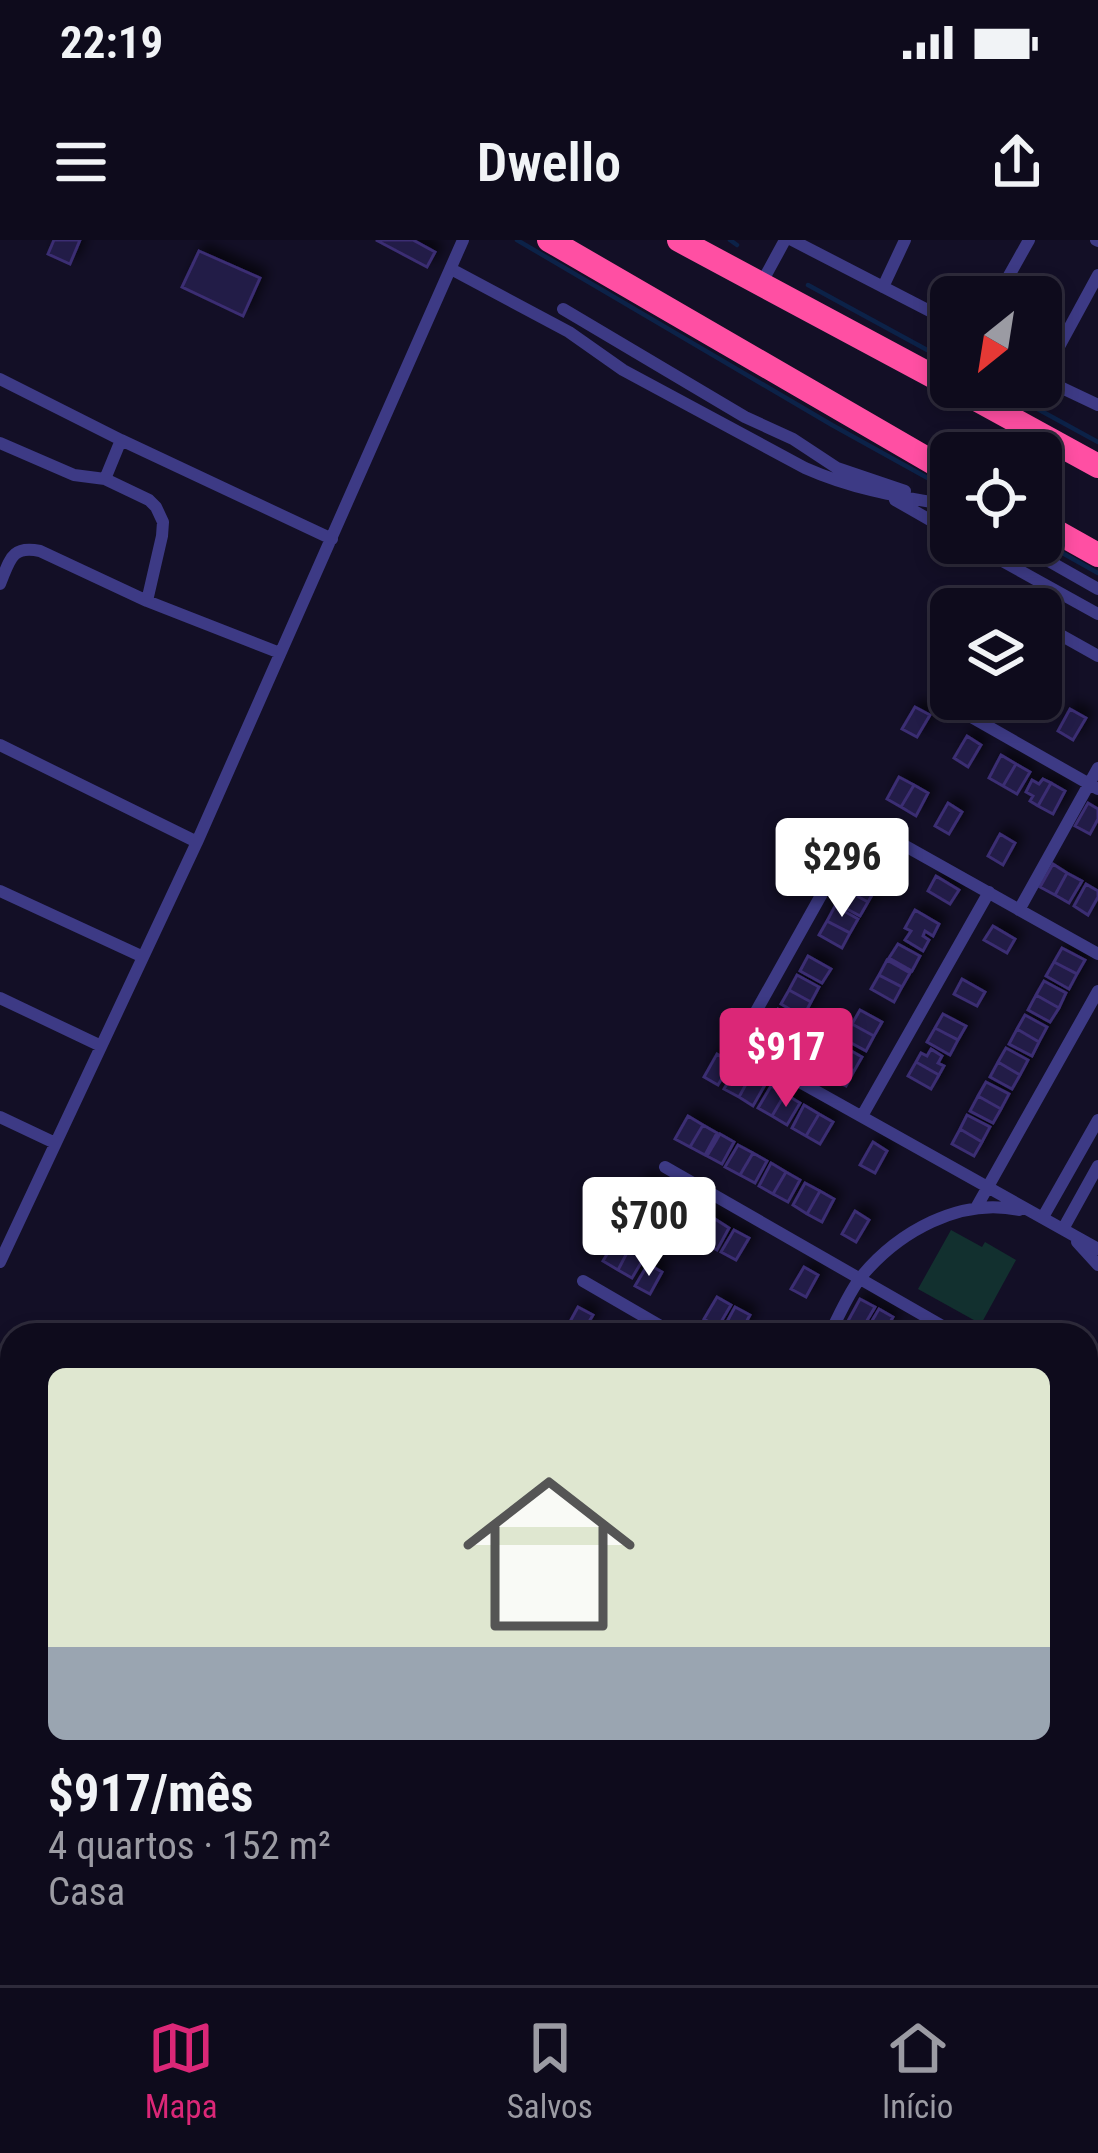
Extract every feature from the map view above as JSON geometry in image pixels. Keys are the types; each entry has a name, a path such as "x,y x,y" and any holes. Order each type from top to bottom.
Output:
{"highway":[{"path":"549,240 930,461"},
{"path":"679,240 930,374"},
{"path":"1009,408 1098,466"},
{"path":"1062,535 1098,555"}],"street":[{"path":"0,1262 6,1235 55,1143 197,842 463,240"},
{"path":"761,284 788,240 809,244 930,311"},
{"path":"883,287 905,240"},
{"path":"1009,276 1029,240"},
{"path":"451,269 569,332 623,370 836,482 930,503"},
{"path":"1062,340 1098,275"},
{"path":"563,309 837,468 930,500"},
{"path":"0,379 332,539"},
{"path":"1062,388 1098,405"},
{"path":"105,479 121,440"},
{"path":"0,442 74,476 105,479 149,500 160,514 162,536 147,601"},
{"path":"884,494 930,520"},
{"path":"0,584 17,552 32,550 280,653"},
{"path":"1008,564 1098,614"},
{"path":"1054,564 1098,589"},
{"path":"1062,636 1098,656"},
{"path":"977,720 1094,786"},
{"path":"0,745 197,842"},
{"path":"1019,910 1094,786 1098,768"},
{"path":"1098,954 884,834 859,831 740,1040 750,1054 1098,1249"},
{"path":"0,891 142,956"},
{"path":"862,1116 988,892"},
{"path":"976,1208 1098,991"},
{"path":"0,998 101,1046"},
{"path":"0,1117 55,1143"},
{"path":"1043,1217 1098,1120"},
{"path":"1063,1229 1098,1166"},
{"path":"665,1167 937,1323"},
{"path":"836,1323 860,1279 918,1229 976,1208 1006,1207 1043,1217"},
{"path":"1063,1229 1098,1265"},
{"path":"583,1282 655,1323"}],"green space":[{"path":"951,1230 1016,1260 982,1323 918,1289"}],"building":[{"path":"54,240 80,240 70,264 48,254"},
{"path":"376,240 413,240 435,252 427,267"},
{"path":"199,251 260,278 243,316 182,287"},
{"path":"915,707 930,715 917,737 902,729"},
{"path":"1070,709 1086,718 1073,740 1058,731"},
{"path":"967,736 981,745 968,767 954,758"},
{"path":"1001,755 1016,764 1003,786 989,778"},
{"path":"1016,764 1030,772 1017,794 1003,786"},
{"path":"899,777 914,785 901,807 887,799"},
{"path":"1043,779 1051,783 1038,806 1026,792 1032,780 1039,784"},
{"path":"1051,783 1065,791 1053,814 1038,806"},
{"path":"914,785 928,793 916,816 901,807"},
{"path":"948,803 962,812 949,834 935,826"},
{"path":"1088,803 1098,809 1090,834 1075,826"},
{"path":"1000,834 1015,843 1003,865 988,856"},
{"path":"865,855 888,868 879,882 857,869"},
{"path":"1053,864 1067,873 1055,895 1040,887"},
{"path":"1067,873 1082,881 1069,903 1055,895"},
{"path":"854,875 876,888 868,902 846,890"},
{"path":"936,876 959,890 950,904 928,891"},
{"path":"1086,884 1098,891 1088,915 1074,906"},
{"path":"846,890 868,902 860,916 838,904"},
{"path":"835,906 858,919 850,933 827,921"},
{"path":"915,910 939,924 933,936 925,931 923,936 929,940 923,951 905,940 911,931 905,928"},
{"path":"827,921 850,933 842,948 819,935"},
{"path":"993,926 1015,939 1007,953 984,940"},
{"path":"898,944 920,956 912,971 889,958"},
{"path":"1062,948 1085,960 1077,974 1054,962"},
{"path":"808,956 831,969 822,983 800,971"},
{"path":"887,960 910,973 902,987 879,975"},
{"path":"1054,962 1077,974 1069,989 1046,976"},
{"path":"797,975 819,987 811,1002 789,990"},
{"path":"879,975 902,987 894,1002 871,989"},
{"path":"962,979 985,992 977,1006 954,994"},
{"path":"1044,981 1066,993 1059,1008 1036,995"},
{"path":"789,990 811,1002 803,1017 781,1004"},
{"path":"1036,995 1059,1008 1050,1022 1028,1010"},
{"path":"778,1009 801,1021 793,1036 771,1023"},
{"path":"860,1010 882,1022 874,1036 852,1024"},
{"path":"943,1014 966,1026 958,1040 935,1028"},
{"path":"1025,1015 1047,1027 1039,1042 1017,1029"},
{"path":"771,1023 793,1036 785,1050 763,1038"},
{"path":"852,1024 874,1036 866,1051 844,1039"},
{"path":"935,1028 958,1040 950,1055 927,1042"},
{"path":"1017,1029 1039,1042 1032,1056 1009,1044"},
{"path":"839,1044 862,1057 854,1071 831,1059"},
{"path":"1006,1048 1028,1060 1020,1075 998,1062"},
{"path":"931,1049 942,1056 939,1075 916,1062"},
{"path":"717,1054 731,1063 718,1085 704,1077"},
{"path":"831,1059 854,1071 846,1086 823,1073"},
{"path":"916,1062 939,1075 931,1089 908,1076"},
{"path":"998,1062 1020,1075 1012,1089 990,1077"},
{"path":"737,1067 751,1075 739,1097 724,1089"},
{"path":"751,1075 766,1083 753,1106 739,1097"},
{"path":"986,1082 1009,1094 1001,1109 978,1096"},
{"path":"771,1086 785,1094 772,1116 758,1108"},
{"path":"785,1094 800,1103 787,1125 772,1116"},
{"path":"978,1096 1001,1109 993,1123 970,1111"},
{"path":"804,1105 819,1114 806,1136 792,1128"},
{"path":"819,1114 833,1122 820,1144 806,1136"},
{"path":"967,1115 990,1127 982,1142 960,1129"},
{"path":"688,1116 703,1125 690,1147 675,1139"},
{"path":"703,1125 717,1133 705,1155 690,1147"},
{"path":"960,1129 982,1142 974,1156 952,1144"},
{"path":"720,1134 734,1142 722,1164 707,1156"},
{"path":"873,1142 887,1151 875,1173 860,1165"},
{"path":"738,1145 753,1153 740,1175 725,1167"},
{"path":"753,1153 767,1161 755,1183 740,1175"},
{"path":"771,1163 786,1172 773,1194 759,1186"},
{"path":"786,1172 800,1180 788,1202 773,1194"},
{"path":"644,1180 659,1188 646,1210 632,1202"},
{"path":"805,1183 820,1191 807,1214 793,1205"},
{"path":"820,1191 834,1199 822,1222 807,1214"},
{"path":"666,1193 680,1201 667,1223 653,1215"},
{"path":"680,1201 695,1209 682,1232 667,1223"},
{"path":"700,1211 715,1219 702,1242 688,1233"},
{"path":"855,1211 869,1220 856,1242 842,1234"},
{"path":"715,1219 729,1228 717,1250 702,1242"},
{"path":"734,1230 749,1238 736,1260 721,1252"},
{"path":"616,1239 630,1247 618,1270 603,1261"},
{"path":"630,1247 645,1256 632,1278 618,1270"},
{"path":"648,1264 662,1272 650,1294 635,1286"},
{"path":"804,1267 818,1275 806,1297 791,1289"},
{"path":"717,1297 731,1305 720,1323 704,1319"},
{"path":"860,1299 875,1307 866,1323 848,1321"},
{"path":"578,1307 593,1315 588,1323 569,1323"},
{"path":"735,1307 750,1315 746,1323 726,1323"},
{"path":"879,1309 893,1317 890,1323 871,1323"}],"waterway":[{"path":"517,240 930,479"},
{"path":"730,240 737,245"},
{"path":"808,285 930,352"},
{"path":"1036,408 1098,442"},
{"path":"1062,553 1098,573"}]}
